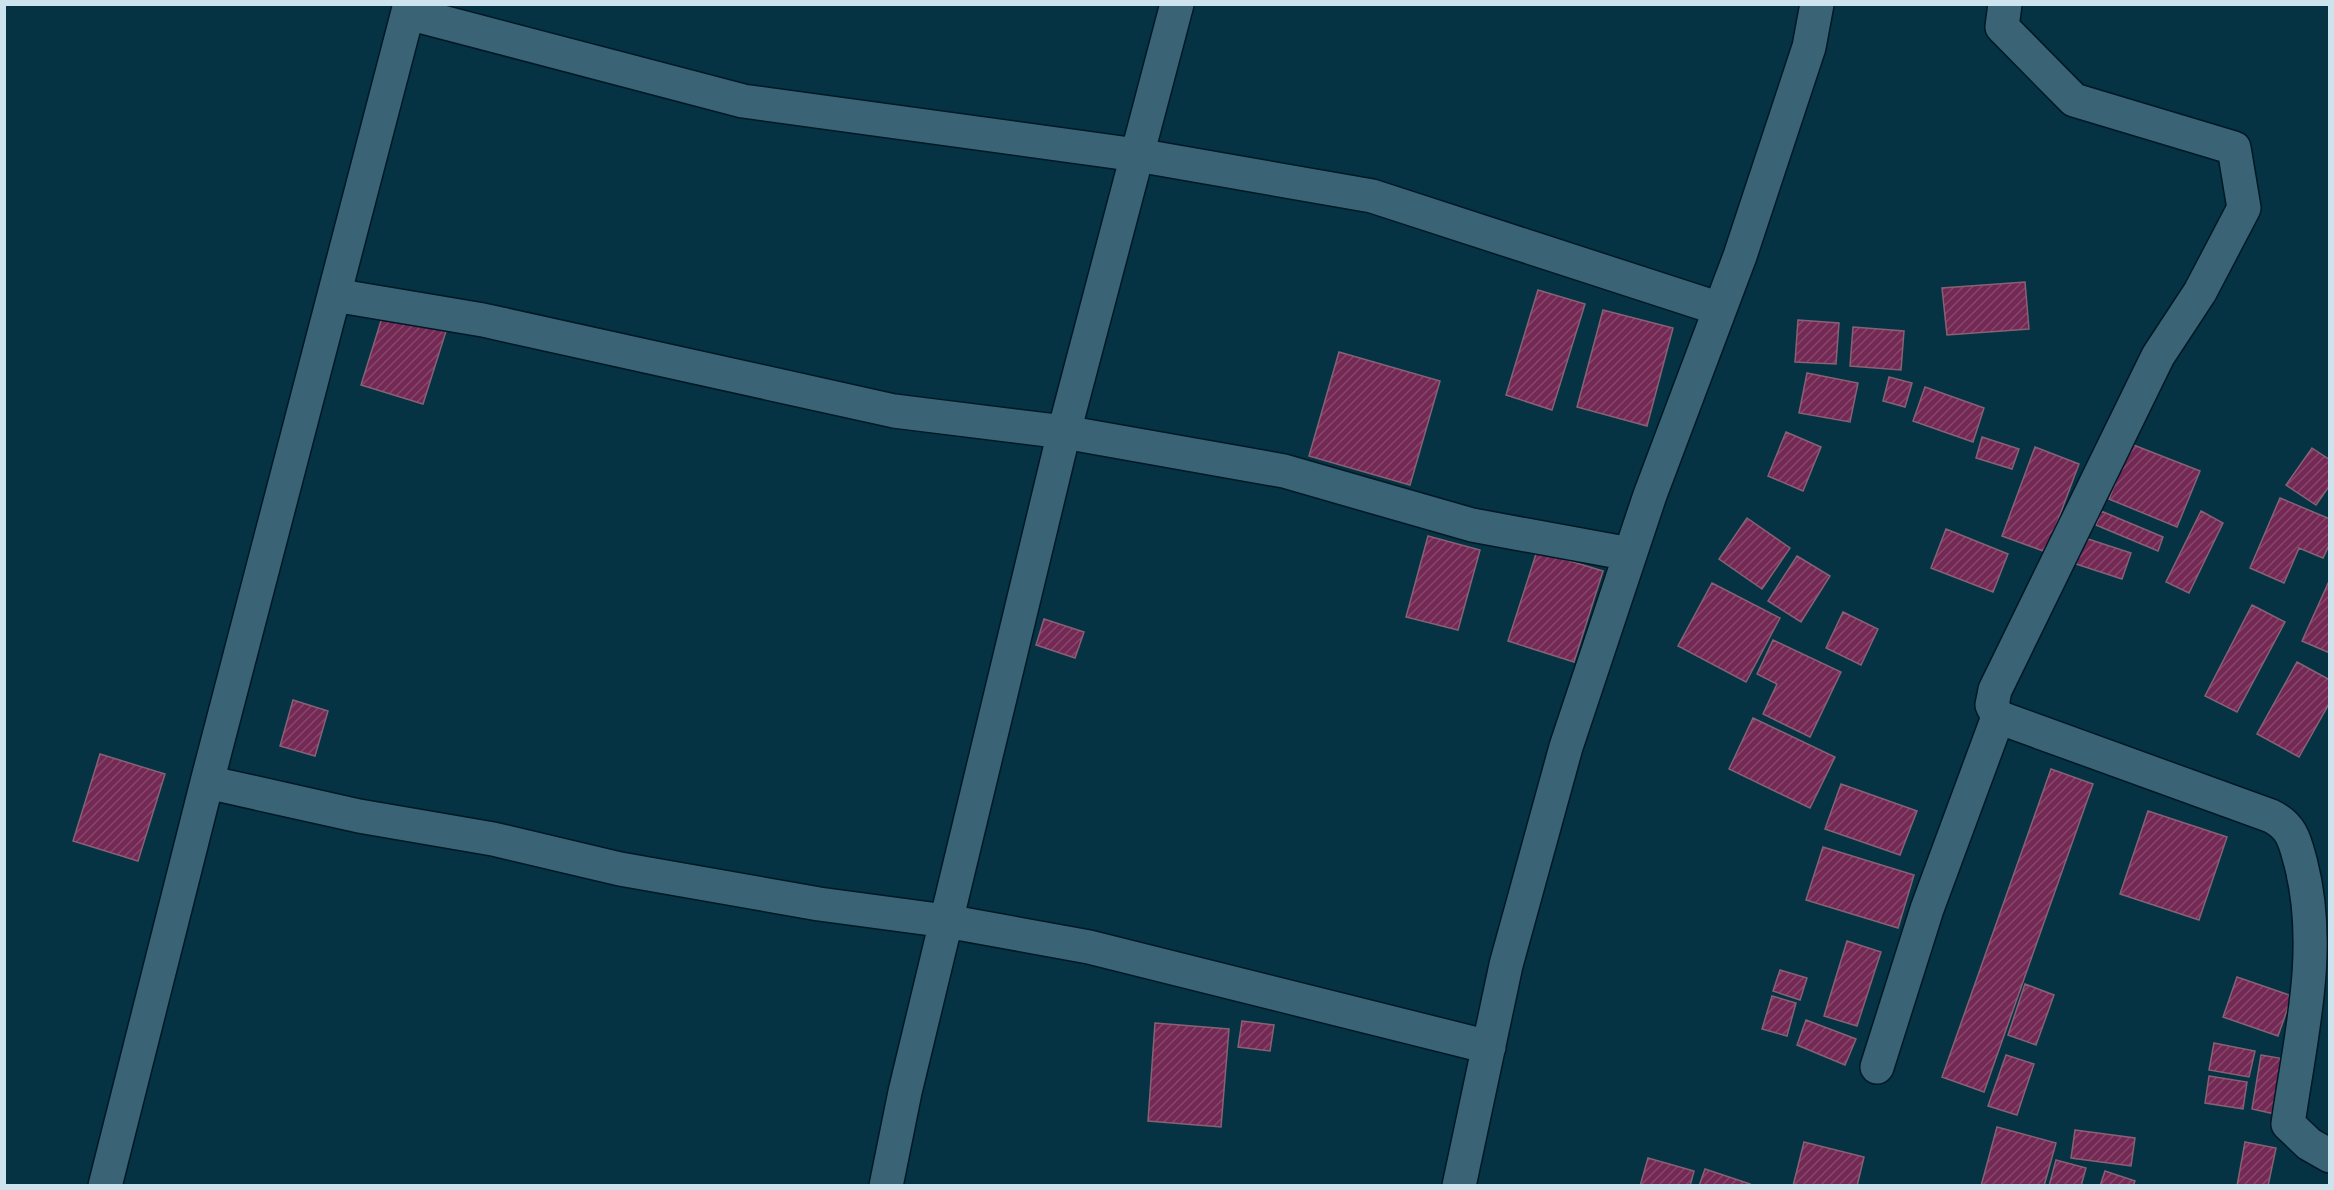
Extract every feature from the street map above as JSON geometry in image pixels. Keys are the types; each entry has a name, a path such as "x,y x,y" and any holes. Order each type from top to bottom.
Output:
{"street":[{"path":"886,1185 905,1092 1064,432 1177,4"},
{"path":"1459,1185 1506,965 1566,747 1630,554 1720,309 1809,47 1817,4"},
{"path":"2005,4 2002,27 2074,100 2235,148 2244,208 2200,292 2158,356 1995,690 1992,705 1998,717 2271,816 2284,823 2292,833 2310,897 2311,965 2288,1124 2309,1144 2330,1156"},
{"path":"105,1185 207,782 409,9 744,101 1137,154 1372,196 1720,309"},
{"path":"334,295 483,320 894,411 1064,432 1284,471 1472,525 1630,554"},
{"path":"1877,1067 1927,909 1998,717"},
{"path":"207,782 358,816 493,839 620,869 819,904 946,921 1089,947 1489,1047"}],"building":[{"path":"2025,282 2029,329 1947,335 1942,288"},
{"path":"1538,290 1585,304 1552,410 1506,395"},
{"path":"385,308 447,328 423,404 361,385"},
{"path":"1603,310 1673,328 1647,426 1577,407"},
{"path":"1798,320 1839,323 1836,364 1795,362"},
{"path":"1853,327 1904,331 1901,370 1850,366"},
{"path":"1339,352 1440,381 1410,485 1309,456"},
{"path":"1807,373 1858,383 1850,422 1799,413"},
{"path":"1889,377 1912,383 1905,407 1883,401"},
{"path":"1925,387 1984,408 1973,442 1913,421"},
{"path":"1786,432 1821,447 1803,491 1768,476"},
{"path":"1982,437 2019,449 2012,469 1976,458"},
{"path":"2131,444 2200,471 2177,527 2109,499"},
{"path":"2035,447 2079,464 2046,552 2002,536"},
{"path":"2312,448 2330,460 2330,485 2316,505 2286,485"},
{"path":"2280,498 2330,519 2330,543 2323,558 2299,548 2284,583 2250,568"},
{"path":"2101,511 2163,537 2158,551 2096,525"},
{"path":"2201,511 2223,523 2189,593 2166,582"},
{"path":"1747,518 1790,548 1762,589 1719,559"},
{"path":"1946,529 2008,554 1993,592 1931,568"},
{"path":"1428,536 1480,550 1458,630 1406,617"},
{"path":"2085,538 2131,553 2122,579 2076,564"},
{"path":"1537,551 1603,571 1574,662 1508,641"},
{"path":"1797,556 1830,576 1801,622 1768,601"},
{"path":"2330,579 2330,653 2302,641"},
{"path":"1712,583 1780,618 1746,682 1678,646"},
{"path":"2252,605 2285,622 2237,712 2205,696"},
{"path":"1843,612 1878,629 1861,665 1826,648"},
{"path":"1044,619 1084,632 1075,658 1036,645"},
{"path":"1773,640 1841,672 1810,737 1763,714 1777,684 1757,674"},
{"path":"2297,662 2330,680 2330,702 2299,757 2257,734"},
{"path":"293,700 328,711 315,756 280,746"},
{"path":"1753,718 1835,757 1810,808 1729,769"},
{"path":"100,754 165,774 138,861 73,841"},
{"path":"2051,769 2093,784 1984,1092 1942,1077"},
{"path":"1841,784 1917,811 1900,855 1825,829"},
{"path":"2148,811 2227,837 2199,920 2120,894"},
{"path":"1823,847 1914,875 1898,928 1806,900"},
{"path":"1847,941 1881,952 1857,1026 1824,1016"},
{"path":"1780,970 1807,978 1800,1000 1773,991"},
{"path":"2237,977 2292,996 2278,1036 2223,1017"},
{"path":"2025,984 2054,995 2036,1045 2008,1035"},
{"path":"1772,996 1796,1003 1787,1036 1762,1029"},
{"path":"1806,1020 1856,1039 1845,1065 1797,1045"},
{"path":"1242,1021 1274,1025 1270,1051 1238,1047"},
{"path":"1155,1023 1229,1029 1221,1127 1148,1121"},
{"path":"2214,1043 2255,1051 2249,1077 2209,1070"},
{"path":"2006,1055 2034,1064 2017,1115 1988,1106"},
{"path":"2261,1055 2285,1059 2275,1114 2252,1109"},
{"path":"2209,1076 2247,1082 2243,1109 2205,1103"},
{"path":"1997,1127 2056,1143 2044,1186 1981,1186"},
{"path":"2075,1130 2135,1138 2131,1166 2071,1158"},
{"path":"1804,1142 1864,1157 1857,1186 1793,1186"},
{"path":"2245,1142 2276,1148 2268,1186 2237,1186"},
{"path":"1648,1158 1694,1171 1690,1186 1640,1186"},
{"path":"2056,1160 2086,1168 2081,1186 2049,1186"},
{"path":"1705,1169 1750,1184 1749,1186 1699,1186"},
{"path":"2105,1171 2135,1181 2133,1186 2100,1186"}]}
